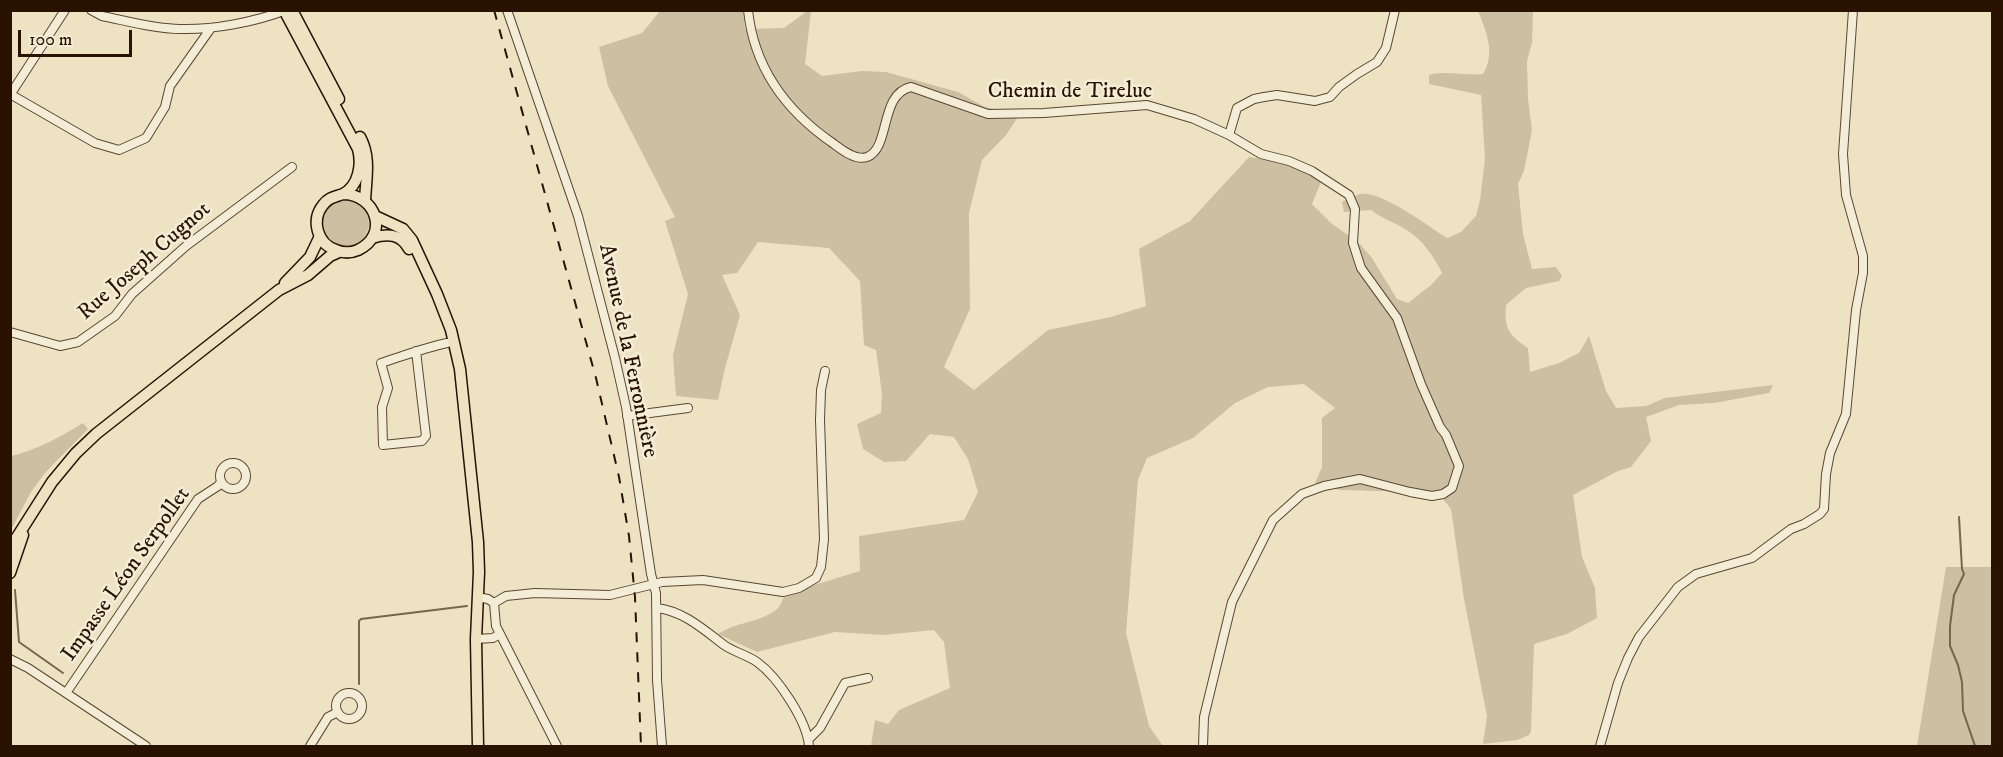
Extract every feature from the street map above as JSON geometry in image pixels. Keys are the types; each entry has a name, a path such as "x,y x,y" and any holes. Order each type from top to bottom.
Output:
{"main road":[{"path":"292,10 367,152 365,201"},
{"path":"285,11 358,149 359,172 343,194"},
{"path":"343,194 351,194 365,201 372,208 375,216 376,224 372,238 361,249 346,253 331,249 320,236 317,220 322,206 328,200 343,194"},
{"path":"375,216 403,229 412,240 437,294 456,349 478,542 476,639 478,747"},
{"path":"372,238 390,235 403,239 431,296 447,342 454,380 472,573 477,597"},
{"path":"10,548 52,482 76,453 96,434 279,290 310,257 320,236"},
{"path":"279,290 308,275 330,256 339,252"},
{"path":"10,573 27,523"}],"street":[{"path":"65,10 11,94 95,143 119,150 146,138 165,107 170,86 211,28"},
{"path":"91,10 102,16 178,29 211,28 285,11"},
{"name":"Avenue de la Ferronnière","path":"507,10 578,216 615,358 627,416 656,593 657,680 662,747"},
{"name":"Chemin de Tireluc","path":"748,10 750,34 778,94 811,129 854,156 866,158 874,152 879,145 893,101 905,88 911,87 988,114 1044,113 1147,105 1194,118 1261,154 1289,161 1312,171 1349,195 1355,209 1353,243 1361,268 1397,318 1421,384 1459,466 1452,488 1443,494 1410,492 1360,479 1324,486 1302,494 1273,520 1232,602 1204,717 1203,747"},
{"path":"1229,135 1237,108 1254,99 1277,95 1315,101 1330,97 1357,74 1377,62 1386,48 1395,10"},
{"path":"1600,747 1618,683 1628,658 1639,637 1678,587 1696,574 1752,558 1791,529 1804,524 1824,509 1830,453 1846,414 1856,310 1863,269 1863,256 1846,195 1843,154 1853,10"},
{"name":"Rue Joseph Cugnot","path":"10,332 60,346 78,342 115,316 132,294 186,246 292,167"},
{"path":"416,351 426,436 422,441 383,445 382,407 388,388 381,363 416,351 447,342"},
{"path":"494,603 506,597 535,593 610,595 654,584 703,580 783,592 799,588 816,578 821,567 824,539 820,420 821,390 825,371"},
{"path":"627,416 688,408"},
{"name":"Impasse Léon Serpollet","path":"66,693 198,499 221,482"},
{"path":"477,597 494,603"},
{"path":"494,603 494,616 500,634 557,747"},
{"path":"657,608 669,609 684,616 730,649 758,663 790,697 809,743"},
{"path":"476,639 493,638 500,634"},
{"path":"10,652 14,660 146,747"},
{"path":"809,743 844,683 868,678"},
{"path":"310,747 328,717 338,712"}],"shaded area":[{"path":"660,11 743,11 745,29 784,28 807,11 811,11 805,64 822,76 862,71 886,72 958,92 985,107 1020,114 1006,135 982,160 969,213 970,309 944,367 974,390 1048,330 1111,317 1146,306 1139,249 1190,221 1249,157 1296,167 1321,182 1312,204 1332,224 1357,241 1372,258 1397,299 1408,303 1442,273 1431,254 1417,238 1401,227 1371,210 1344,212 1342,202 1360,194 1369,194 1392,203 1447,238 1461,232 1476,216 1480,200 1485,159 1481,95 1429,84 1429,75 1483,74 1489,58 1489,50 1487,34 1478,11 1533,11 1532,43 1527,61 1532,130 1524,171 1518,184 1523,234 1532,269 1556,267 1562,276 1559,281 1526,288 1506,305 1509,331 1528,348 1530,372 1559,363 1579,353 1589,336 1606,391 1616,408 1646,406 1665,398 1773,385 1769,393 1714,403 1679,405 1646,417 1651,441 1631,467 1618,471 1573,495 1582,557 1595,588 1597,618 1567,634 1534,644 1531,731 1529,735 1517,740 1483,744 1487,716 1464,599 1451,509 1443,499 1427,500 1414,492 1340,490 1315,483 1322,467 1322,418 1335,408 1304,384 1268,387 1235,403 1193,438 1147,458 1138,480 1126,633 1149,726 1163,746 871,746 875,720 888,724 899,710 950,688 944,642 934,630 883,635 835,632 757,652 718,634 776,610 785,594 860,571 859,536 964,520 978,492 968,459 954,437 930,434 906,461 884,462 863,449 857,424 881,413 882,394 876,350 864,345 860,281 829,248 758,242 737,273 722,275 740,315 718,400 676,396 673,355 688,294 665,221 675,217 608,86 599,47 642,33"},
{"path":"346,200 362,207 369,223 362,239 346,246 330,239 323,223 330,207"},
{"path":"83,423 88,429 45,473 31,492 11,530 11,456 48,442"},
{"path":"1946,567 1992,567 1992,746 1917,746"}],"waterway":[{"path":"1959,517 1964,574 1954,595 1950,646 1958,665 1962,682 1963,711 1975,746"},
{"path":"15,590 19,642 63,673"},
{"path":"359,684 359,621 361,619 467,606"}],"railway":[{"path":"494,10 596,378 619,477 629,536 635,597 641,746"}]}
